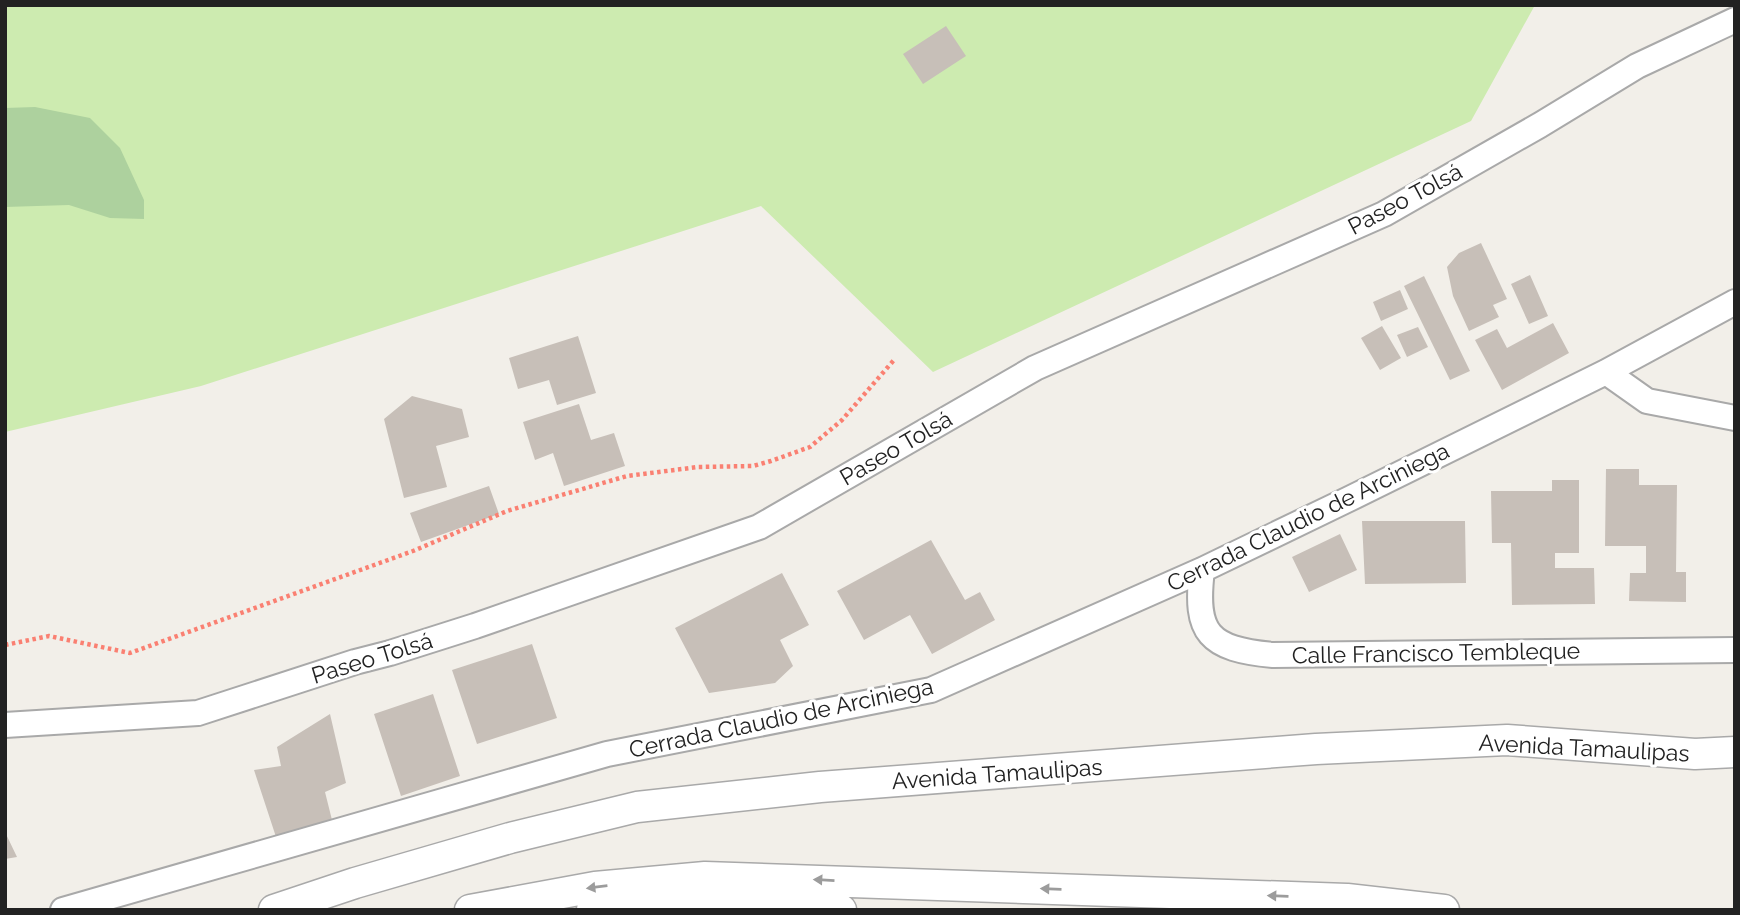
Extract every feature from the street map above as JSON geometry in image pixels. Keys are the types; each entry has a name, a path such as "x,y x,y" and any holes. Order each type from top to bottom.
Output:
{"street":[{"name":"Paseo Tolsá","path":"5,725 198,713 475,626 759,527 1035,368 1384,214 1637,66 1735,20"},
{"path":"1735,302 1606,372 1647,401 1735,418"},
{"name":"Cerrada Claudio de Arciniega","path":"63,910 607,754 931,690 1202,570 1606,372"},
{"name":"Calle Francisco Tembleque","path":"1202,570 1199,599 1203,623 1214,640 1243,652 1286,655 1735,650"},
{"name":"Avenida Tamaulipas","path":"274,910 355,883 510,838 637,807 820,788 1329,748 1507,740 1695,754 1735,752"},
{"path":"470,910 595,887 705,877 1347,899 1440,909"},
{"path":"1120,910 1155,892"},
{"path":"592,910 706,898 841,910"}],"path":[{"path":"5,645 49,636 130,653 195,632 413,551 507,511 627,476 698,467 753,466 771,461 810,447 842,420 894,360"}],"green space":[{"path":"5,5 1535,5 1471,121 933,372 761,206 201,386 5,432"},
{"path":"35,107 90,118 120,148 144,200 144,219 110,218 69,205 5,207 5,108"}],"building":[{"path":"946,26 966,56 923,84 903,54"},
{"path":"1481,243 1507,299 1493,305 1499,317 1469,331 1453,296 1447,267 1459,253"},
{"path":"1530,275 1548,316 1529,324 1511,284"},
{"path":"1424,276 1470,371 1450,380 1404,286"},
{"path":"1400,290 1408,309 1381,321 1373,302"},
{"path":"1553,323 1569,353 1502,390 1475,340 1497,329 1507,348"},
{"path":"1382,326 1401,358 1380,370 1361,338"},
{"path":"1418,327 1428,347 1407,357 1397,335"},
{"path":"578,336 596,393 557,405 549,380 518,389 509,358"},
{"path":"412,396 462,409 469,437 436,446 447,487 404,498 384,419"},
{"path":"579,404 591,440 614,433 625,466 564,486 553,453 535,460 523,422"},
{"path":"1606,469 1639,469 1639,485 1677,485 1676,572 1686,572 1686,602 1629,601 1630,573 1646,573 1646,546 1605,546"},
{"path":"1552,480 1579,480 1579,553 1555,553 1555,568 1594,568 1595,604 1512,605 1511,543 1492,543 1491,491 1552,491"},
{"path":"489,486 499,514 421,542 410,513"},
{"path":"1362,521 1465,521 1466,583 1365,584"},
{"path":"1340,534 1357,570 1309,592 1292,557"},
{"path":"931,540 965,600 980,592 995,620 932,654 910,615 864,640 837,591"},
{"path":"782,573 809,625 780,640 793,666 775,683 709,693 675,628"},
{"path":"532,644 557,718 477,744 452,670"},
{"path":"433,694 460,776 401,796 374,714"},
{"path":"330,714 346,783 325,792 332,820 277,840 254,770 281,766 277,747"},
{"path":"5,832 17,857 5,859"}]}
